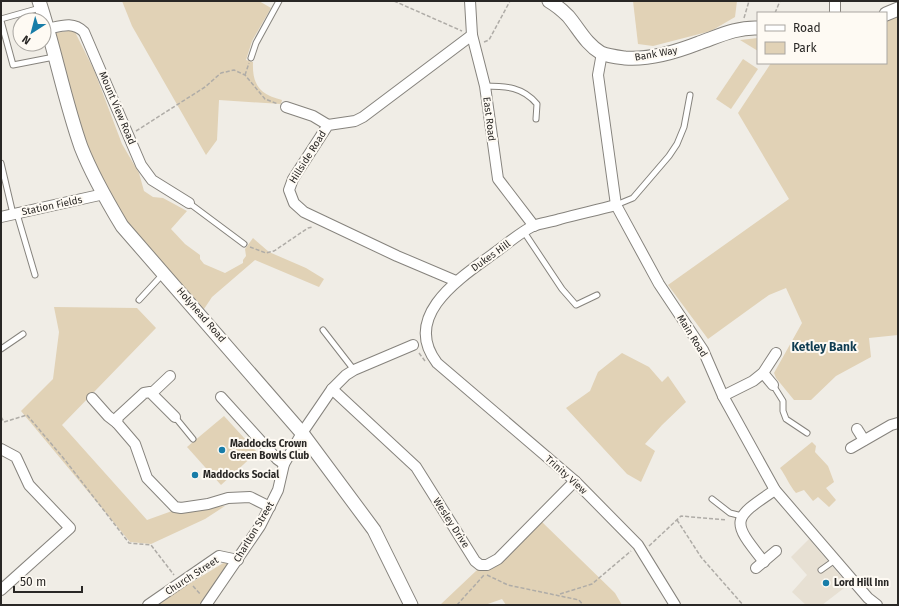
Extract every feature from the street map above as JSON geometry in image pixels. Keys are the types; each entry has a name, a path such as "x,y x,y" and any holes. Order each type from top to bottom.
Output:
{"street":[{"name":"East Road","path":"470,1 473,40 485,86 498,179 534,226"},
{"path":"835,1 835,12"},
{"name":"Bank Way","path":"552,2 568,16 588,43 602,53 617,57 632,58 661,55 741,29 757,28"},
{"path":"887,14 898,9"},
{"name":"Mount View Road","path":"52,29 71,24 78,26 84,32 142,165 156,182 189,203"},
{"name":"Hillside Road","path":"456,281 326,224 297,207 291,198 289,190 293,179 328,125 363,117 473,40"},
{"name":"Holyhead Road","path":"52,49 82,148 104,194 122,226 302,433 374,530 411,605"},
{"name":"Main Road","path":"602,53 598,75 616,205 659,284 703,350 722,396 775,490 835,560 865,602 877,605"},
{"path":"286,107 313,116 328,125"},
{"path":"150,191 156,182"},
{"name":"Station Fields","path":"1,217 104,194"},
{"name":"Dukes Hill","path":"437,363 430,354 427,343 426,334 430,314 435,304 456,281 534,226 616,205"},
{"path":"302,433 332,389 346,375 354,370 413,345"},
{"path":"722,396 753,381 763,373 776,353"},
{"name":"Trinity View","path":"437,363 574,481 640,549 675,605"},
{"path":"763,373 773,385"},
{"path":"117,423 118,417 144,394 152,393 170,376"},
{"name":"Wesley Drive","path":"332,389 416,467 475,561 483,569"},
{"path":"152,393 175,417"},
{"path":"221,397 277,459 284,464"},
{"path":"92,398 135,444 147,478 175,507 181,508 208,504 228,498 250,497 270,507"},
{"path":"851,448 891,425 898,423"},
{"path":"857,429 864,440"},
{"name":"Charlton Street","path":"208,604 238,560 270,507 278,490 284,464 302,433"},
{"path":"1,449 16,457 29,485 70,528 3,583"},
{"path":"483,569 487,565 498,560 574,481"},
{"path":"775,490 751,506 741,518 743,536 760,565 776,551"},
{"name":"Church Street","path":"148,605 219,556 238,560"}],"lane":[{"path":"251,58 256,43 279,1"},
{"path":"40,5 1,20 13,65 54,57"},
{"path":"485,86 516,87 531,97 537,104 536,119"},
{"path":"616,205 633,198 648,183 673,150 684,128 690,94"},
{"path":"1,163 15,214 36,275"},
{"path":"189,203 244,244"},
{"path":"524,232 562,289 576,305 597,295"},
{"path":"139,300 164,273"},
{"path":"323,330 354,370"},
{"path":"1,350 23,334"},
{"path":"773,385 783,401 783,411 786,419 807,433"},
{"path":"175,417 193,439"},
{"path":"712,499 730,513 741,518"},
{"path":"821,570 835,560"}],"path":[{"path":"394,1 473,40 489,40 510,1"},
{"path":"741,29 749,1"},
{"path":"775,12 780,1"},
{"path":"245,75 251,58"},
{"path":"129,136 205,86 222,73 234,70 245,75 266,99 286,107"},
{"path":"244,244 266,253 274,251 308,228 326,224"},
{"path":"1,417 4,422 27,415 65,460 129,543 151,545 176,578 186,579 208,604"},
{"path":"558,594 592,584 640,549 681,516 741,518"},
{"path":"676,520 701,557 743,605"},
{"path":"458,605 483,569 508,584 558,594 579,600 583,605"}],"shaded area":[{"path":"809,539 848,585 822,605 806,605 792,592 807,575 791,557"}],"green space":[{"path":"122,1 259,1 271,8 252,41 246,60 253,62 254,77 259,88 268,95 282,100 281,104 219,100 217,140 206,155 132,26"},
{"path":"633,1 737,1 735,17 711,31 653,46 638,44"},
{"path":"898,13 898,335 869,338 871,357 836,376 811,400 794,400 776,378 774,373 802,323 786,288 769,295 708,339 668,285 789,199 738,113 770,64 887,64 887,18"},
{"path":"74,30 94,70 122,144 139,173 144,191 153,197 163,198 187,211 171,229 185,244 200,255 200,259 204,264 225,273 243,263 246,256 245,249 253,238 269,252 306,268 324,279 319,287 255,260 212,297 204,309 137,236 116,209 98,171 78,121 56,33"},
{"path":"757,38 757,50 740,40"},
{"path":"743,59 758,69 731,109 716,99"},
{"path":"54,307 137,308 156,328 62,425 147,520 172,511 225,506 205,519 151,544 130,542 21,411 53,379 59,332"},
{"path":"622,353 649,367 662,382 668,376 686,402 645,444 655,451 641,482 627,474 566,408 590,391 598,372"},
{"name":"Maddocks Crown Green Bowls Club","path":"224,416 257,452 221,485 187,447"},
{"path":"812,442 816,446 815,452 828,466 834,482 826,488 836,500 829,507 818,497 813,501 804,490 796,493 780,468"},
{"path":"542,522 615,593 622,605 506,605 502,599 485,605 440,605 477,570 500,564"},
{"path":"225,562 229,564 229,566 199,605 156,604"}],"place":[{"name":"Maddocks Crown Green Bowls Club","path":"222,450"},
{"name":"Maddocks Social","path":"195,475"},
{"name":"Lord Hill Inn","path":"826,583"}],"district":[{"name":"Ketley Bank","path":"824,347"}]}
